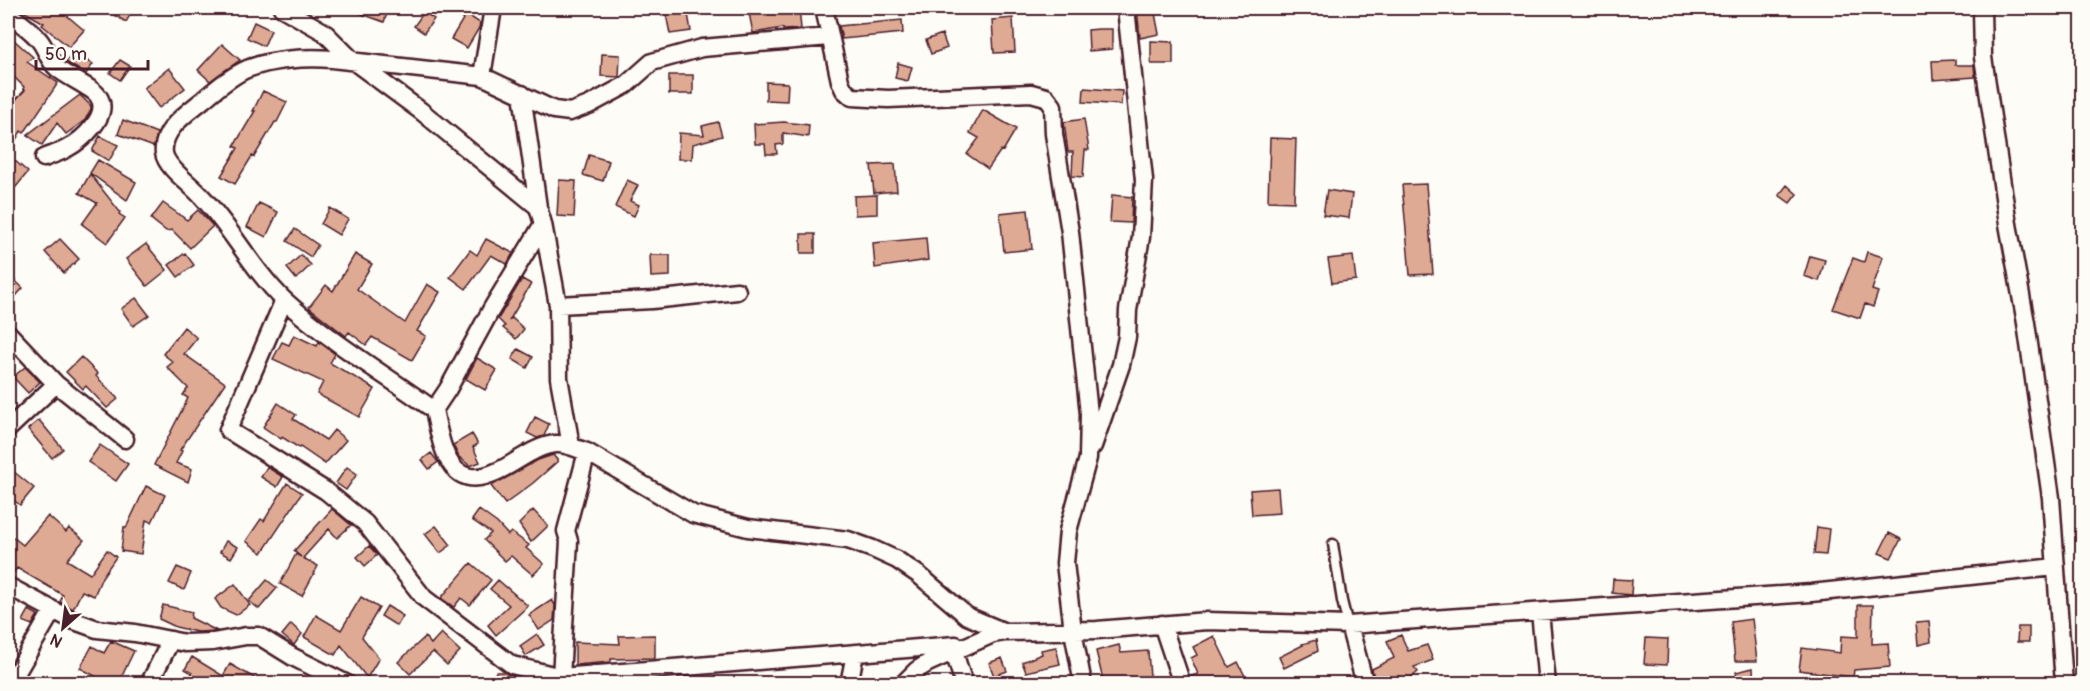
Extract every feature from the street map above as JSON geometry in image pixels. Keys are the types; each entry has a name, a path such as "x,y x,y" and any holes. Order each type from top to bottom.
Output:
{"street":[{"path":"282,8 324,32 352,60 421,111 538,207"},
{"path":"482,76 493,8"},
{"path":"824,8 840,81 844,90 852,97 888,99 1031,93 1046,97 1053,106 1054,134 1070,232 1079,311 1089,414 1088,458"},
{"path":"1083,684 1065,563 1068,531 1088,458 1121,365 1141,237 1144,180 1126,8"},
{"path":"1982,8 1983,57 2051,498 2064,684"},
{"path":"8,15 40,41 56,67 77,83 97,94 102,103 102,112 92,128 67,149 44,158"},
{"path":"830,37 702,48 662,59 652,62 626,85 589,105 570,112 554,110 482,76 320,58 268,64 247,70 212,92 180,120 169,133 164,151 167,162 203,197 262,276 284,300 321,330 434,410 441,443 452,467 462,475 481,477 499,471 525,454 559,443 579,449 693,513 748,528 848,540 873,549 897,560 919,575 967,616 1005,632"},
{"path":"522,94 538,207 558,305 559,378 579,449 566,531 569,541 562,680"},
{"path":"434,410 448,389 490,310 543,224"},
{"path":"558,305 652,300 737,291"},
{"path":"284,300 228,430 342,503 365,523 424,598 512,665 562,680 972,644"},
{"path":"8,333 56,384 125,439"},
{"path":"8,429 56,384"},
{"path":"903,684 922,666 993,634 1005,632 1074,631 1207,621 1348,626 1811,593 2055,567"},
{"path":"8,586 72,620 97,629 135,633 185,643 259,636 293,657 347,684"},
{"path":"10,684 53,610"},
{"path":"1540,612 1547,684"},
{"path":"1162,624 1182,684"},
{"path":"1348,626 1365,684"},
{"path":"149,684 171,640"},
{"path":"954,652 964,684"},
{"path":"849,684 855,654"}],"lane":[{"path":"1333,544 1348,626"}],"building":[{"path":"18,8 58,8 84,30 69,47 42,25 44,23"},
{"path":"102,8 134,8 126,22"},
{"path":"348,8 389,8 384,22"},
{"path":"687,8 691,31 670,34 665,9"},
{"path":"748,8 799,8 801,29 783,30 783,28 753,33"},
{"path":"1137,8 1154,8 1159,34 1140,38"},
{"path":"424,12 434,19 424,33 414,26"},
{"path":"466,14 480,23 467,48 451,39"},
{"path":"1013,18 1015,52 994,53 992,20"},
{"path":"902,20 903,33 842,39 839,26"},
{"path":"254,22 271,30 264,46 247,38"},
{"path":"1112,29 1112,49 1089,51 1088,30"},
{"path":"942,34 947,48 931,54 926,40"},
{"path":"14,40 33,57 27,62 58,83 24,133 21,131 8,153 8,108 25,90 8,71 8,47"},
{"path":"1151,41 1173,42 1173,64 1151,64"},
{"path":"222,44 240,60 210,81 198,70"},
{"path":"72,52 93,64 86,74 66,62"},
{"path":"602,54 620,55 619,77 601,76"},
{"path":"120,60 130,66 120,80 110,73"},
{"path":"1955,60 1955,65 1974,65 1975,77 1933,80 1932,61"},
{"path":"898,63 912,67 908,81 895,78"},
{"path":"169,68 185,88 159,108 144,88"},
{"path":"669,75 693,75 693,94 669,94"},
{"path":"766,82 788,83 787,101 766,100"},
{"path":"1084,88 1122,91 1121,105 1083,102"},
{"path":"263,91 287,102 277,122 235,184 221,176 238,148 234,146 255,111 253,111"},
{"path":"80,95 91,106 85,120 66,134 57,123 42,145 27,135"},
{"path":"983,110 1016,129 1003,151 1001,150 988,169 967,154 979,138 970,133"},
{"path":"1084,119 1089,150 1085,150 1083,177 1072,176 1073,152 1068,152 1064,122"},
{"path":"123,120 157,133 154,147 118,134"},
{"path":"718,122 722,136 693,144 692,159 678,159 679,133 704,135 702,126"},
{"path":"784,122 809,125 808,137 783,133 783,144 776,145 777,154 766,154 765,144 755,144 754,124"},
{"path":"100,136 118,145 109,161 92,151"},
{"path":"1270,138 1296,139 1294,202 1268,201"},
{"path":"589,155 609,161 603,181 583,175"},
{"path":"14,160 28,172 16,187 8,180 8,168"},
{"path":"98,160 136,182 127,200 90,173"},
{"path":"895,164 897,191 874,193 871,165"},
{"path":"90,174 120,212 119,214 125,218 107,243 82,224 97,203 79,193"},
{"path":"559,180 576,181 574,217 557,216"},
{"path":"627,180 638,185 630,201 639,205 634,216 615,207"},
{"path":"1426,184 1433,274 1410,275 1402,185"},
{"path":"1787,185 1797,194 1790,203 1779,195"},
{"path":"1327,190 1352,194 1349,218 1323,215"},
{"path":"877,195 877,214 855,215 854,196"},
{"path":"1112,195 1132,197 1131,223 1110,222"},
{"path":"163,203 187,220 198,210 213,226 190,248 172,230 166,231 151,219"},
{"path":"259,203 278,212 266,237 247,227"},
{"path":"330,208 348,219 339,235 321,224"},
{"path":"1028,210 1032,249 1004,252 1000,213"},
{"path":"295,229 318,245 311,257 287,241"},
{"path":"801,234 815,234 815,253 801,253"},
{"path":"926,238 928,260 875,268 873,243"},
{"path":"60,239 79,259 64,273 45,252"},
{"path":"486,239 513,253 507,264 491,255 466,289 450,277 470,250 477,255"},
{"path":"146,244 167,270 147,286 126,259"},
{"path":"1867,252 1883,257 1872,290 1878,292 1873,307 1865,304 1860,318 1833,309 1853,258 1864,262"},
{"path":"185,253 194,265 178,277 169,265"},
{"path":"355,254 372,264 357,289 405,323 427,284 440,292 417,331 426,336 412,360 372,337 366,345 349,332 346,336 309,307 326,285 333,291"},
{"path":"301,255 311,265 296,279 287,268"},
{"path":"650,255 670,255 670,276 651,277"},
{"path":"1353,256 1356,280 1332,283 1328,259"},
{"path":"1810,256 1825,260 1819,281 1804,276"},
{"path":"8,274 23,288 8,305"},
{"path":"522,279 531,284 509,321 512,318 524,329 516,339 503,328 505,326 498,319"},
{"path":"136,298 149,315 133,326 121,309"},
{"path":"184,327 197,338 184,354 225,383 180,450 182,451 176,463 192,469 188,482 154,465 188,398 183,395 188,388 167,367 173,362 163,354"},
{"path":"294,335 317,346 319,342 335,354 330,363 375,389 359,417 317,394 323,382 273,359 282,342 289,345"},
{"path":"518,349 533,357 527,368 512,359"},
{"path":"81,357 118,399 107,408 86,386 83,389 66,372"},
{"path":"477,358 497,370 485,390 466,379"},
{"path":"25,367 40,382 28,393 13,377"},
{"path":"278,403 296,415 293,419 326,440 334,430 346,440 325,464 263,427"},
{"path":"535,417 549,424 544,436 537,438 527,433"},
{"path":"39,420 63,449 52,458 28,429"},
{"path":"472,434 478,444 473,447 480,462 470,466 459,457 453,445"},
{"path":"100,445 128,464 116,481 88,462"},
{"path":"431,453 438,462 429,469 422,460"},
{"path":"553,455 558,461 505,504 491,486 538,460"},
{"path":"8,467 34,488 20,505 8,496"},
{"path":"267,467 283,477 277,487 261,477"},
{"path":"347,467 357,474 346,490 336,483"},
{"path":"287,483 302,493 262,553 246,541 261,519 264,521"},
{"path":"146,486 165,495 152,522 146,520 141,554 121,551 124,527 126,528"},
{"path":"1278,488 1280,513 1252,515 1250,490"},
{"path":"332,509 351,525 337,538 329,529 303,558 318,566 302,596 280,584 296,554 301,557 294,551"},
{"path":"479,510 497,523 508,535 511,532 529,545 526,548 544,564 533,575 511,556 505,561 484,540 491,533 472,520"},
{"path":"533,510 548,526 531,542 519,524"},
{"path":"48,516 66,532 69,528 84,540 67,560 90,574 107,550 116,557 102,577 94,596 82,591 73,609 60,602 63,595 17,568 11,576 8,576 8,543 13,537 23,545"},
{"path":"436,526 451,545 440,553 425,534"},
{"path":"1817,527 1829,529 1826,555 1814,554"},
{"path":"1889,533 1901,539 1891,558 1879,553"},
{"path":"226,541 238,547 231,558 220,552"},
{"path":"369,546 377,555 365,566 357,557"},
{"path":"471,563 491,580 470,605 461,598 454,607 441,598"},
{"path":"177,567 191,573 184,590 169,583"},
{"path":"1613,579 1632,580 1631,595 1612,593"},
{"path":"267,580 277,588 259,609 249,601"},
{"path":"498,580 528,606 496,635 488,625 509,605 490,589"},
{"path":"235,584 250,605 236,615 221,608 215,599"},
{"path":"361,597 379,608 362,637 379,658 367,678 341,645 335,655 304,637 316,615 341,630"},
{"path":"552,600 555,605 554,620 539,630 529,615"},
{"path":"163,605 192,612 191,618 217,631 197,632 176,627 159,619"},
{"path":"1858,605 1873,605 1872,644 1888,643 1890,667 1854,670 1853,677 1799,670 1802,648 1840,653 1841,636 1858,637"},
{"path":"387,606 403,616 397,626 381,616"},
{"path":"29,610 38,615 32,625 23,621"},
{"path":"1752,619 1757,661 1735,661 1731,622"},
{"path":"1929,621 1931,642 1918,645 1916,622"},
{"path":"291,624 302,634 294,645 282,635"},
{"path":"2018,627 2029,627 2029,642 2017,642"},
{"path":"441,633 460,651 447,665 433,652 410,674 398,662 425,637 431,644"},
{"path":"537,634 544,645 526,656 520,646"},
{"path":"655,635 655,658 611,659 611,662 575,665 575,642 620,644 619,636"},
{"path":"1401,635 1408,651 1427,645 1433,660 1414,667 1418,672 1403,684 1375,684 1372,669 1394,658 1387,641"},
{"path":"1214,636 1229,667 1238,662 1249,684 1192,684 1191,676 1198,674 1191,658 1197,655 1193,647"},
{"path":"1646,638 1668,639 1667,665 1644,664"},
{"path":"1316,640 1318,651 1284,668 1279,657 1302,644"},
{"path":"111,641 134,651 118,684 110,684 80,668 92,646 104,653"},
{"path":"1119,645 1121,653 1148,651 1150,677 1118,680 1120,684 1104,684 1096,651"},
{"path":"1056,647 1060,664 1026,672 1022,662 1042,654 1041,650"},
{"path":"192,657 223,676 230,664 265,684 187,684 192,673 185,669"},
{"path":"1002,658 1007,671 994,676 989,663"},
{"path":"1753,668 1754,684 1738,684 1736,672"},
{"path":"496,672 509,675 502,684 497,684 491,679"}]}
